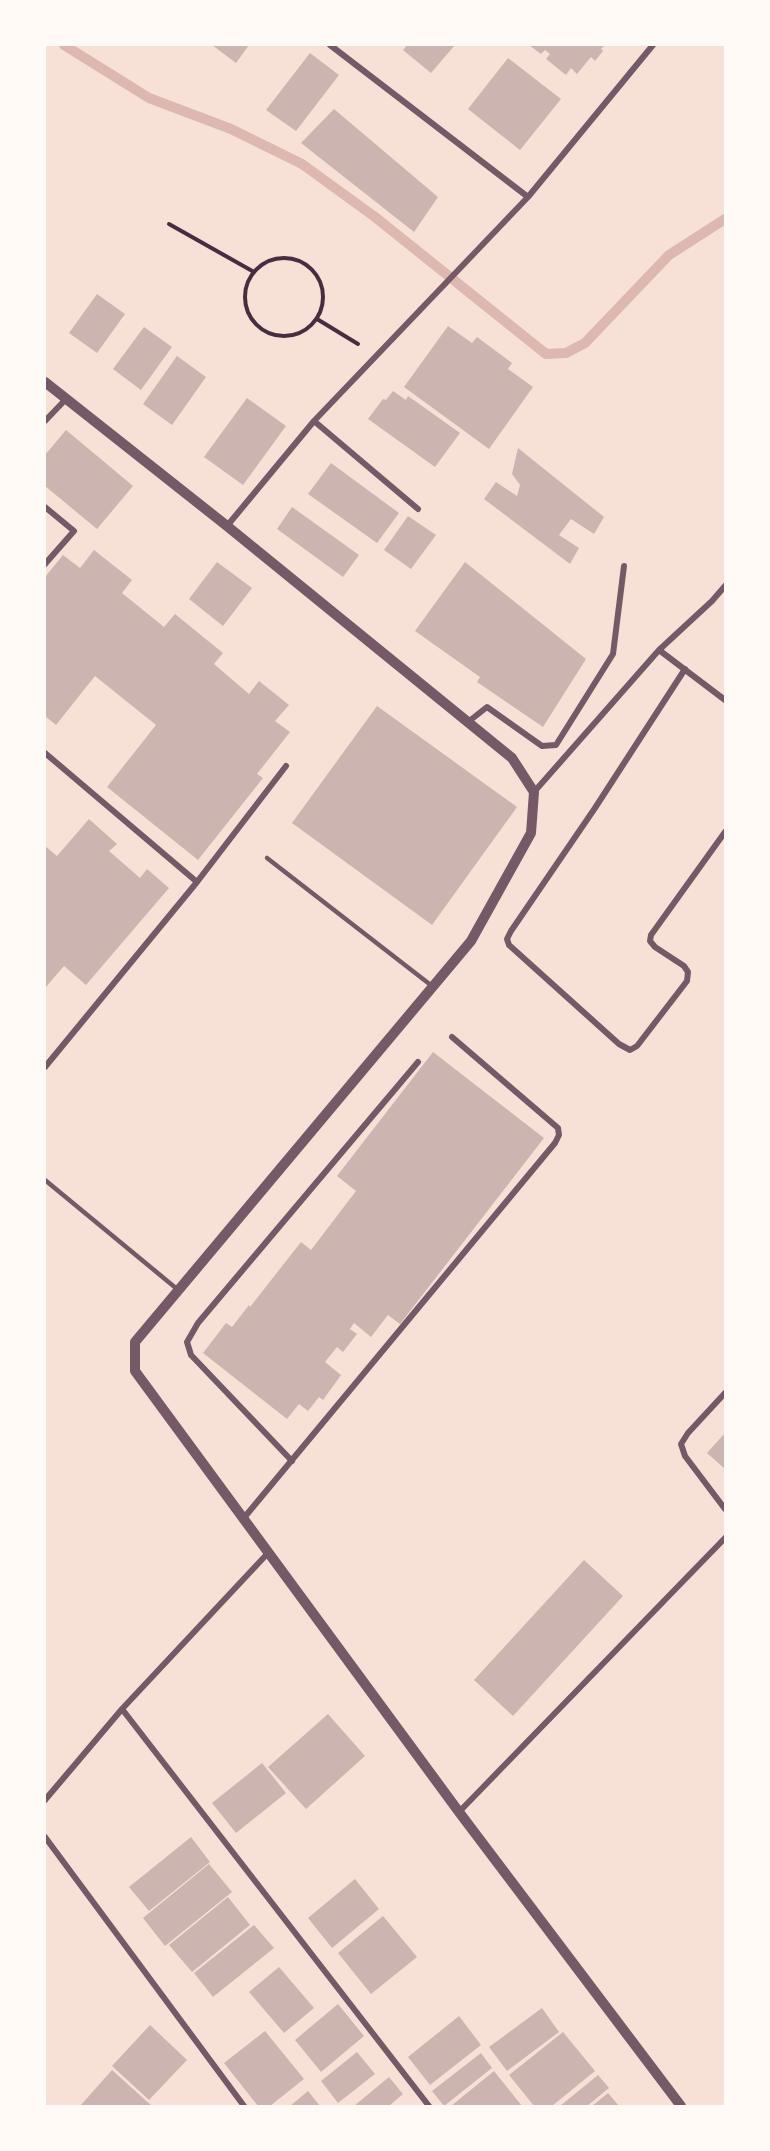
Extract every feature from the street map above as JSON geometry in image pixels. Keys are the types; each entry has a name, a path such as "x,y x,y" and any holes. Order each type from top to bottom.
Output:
{"street":[{"path":"330,45 528,197"},
{"path":"227,526 314,421 528,197 653,45"},
{"path":"45,382 227,526 512,758 534,792 531,833 471,941 434,988 135,1342 135,1371 459,1812 681,2106"},
{"path":"45,421 66,399"},
{"path":"314,421 418,509"},
{"path":"45,507 74,531 45,564"},
{"path":"468,722 487,707 542,746 556,745 613,654 624,566"},
{"path":"534,792 659,650 724,588"},
{"path":"659,650 725,700"},
{"path":"685,669 595,808 511,931 507,939 509,945 619,1044 630,1050 638,1046 687,981 688,972 684,966 655,947 650,941 651,935 725,832"},
{"path":"45,753 197,882"},
{"path":"45,1067 197,882 286,766"},
{"path":"243,1519 555,1143 559,1135 558,1128 452,1037"},
{"path":"292,1461 192,1355 187,1342 198,1323 418,1062"},
{"path":"725,1394 688,1433 681,1444 685,1456 725,1509"},
{"path":"459,1812 725,1538"},
{"path":"45,1800 122,1708 268,1552"},
{"path":"122,1708 429,2106"},
{"path":"45,1837 244,2106"}],"lane":[{"path":"267,858 434,988"},
{"path":"45,1180 178,1290"}],"path":[{"path":"169,224 254,272"},
{"path":"290,258 302,262 313,270 320,281 323,294 322,307 316,319 308,328 297,334 272,335 261,329 252,320 246,308 247,284 254,272 270,261 290,258"},
{"path":"316,319 376,356"}],"building":[{"path":"212,45 249,45 236,63"},
{"path":"407,45 455,45 431,73 403,50"},
{"path":"529,45 605,45 595,61 591,57 577,74 571,68 566,75 546,59 550,54 545,50 541,54"},
{"path":"310,53 339,75 296,131 266,110"},
{"path":"508,58 561,99 520,150 468,109"},
{"path":"334,109 438,197 414,232 301,143"},
{"path":"97,294 125,314 97,353 69,333"},
{"path":"448,326 472,343 477,337 512,363 508,369 533,387 489,449 404,387"},
{"path":"144,327 172,347 141,390 113,369"},
{"path":"177,356 206,377 172,425 143,404"},
{"path":"393,391 406,400 408,396 460,433 435,467 368,419 383,399 386,400"},
{"path":"247,398 286,426 243,485 204,457"},
{"path":"66,430 133,486 97,529 45,486 45,455"},
{"path":"518,448 604,517 594,534 571,519 559,535 579,548 570,564 484,499 496,482 517,496 520,485 512,474"},
{"path":"331,463 399,513 377,543 308,494"},
{"path":"292,507 359,555 343,577 277,529"},
{"path":"408,516 436,535 411,569 384,550"},
{"path":"94,550 132,580 122,593 164,627 175,614 223,653 214,664 249,694 259,681 289,705 275,721 290,732 257,774 263,778 198,860 107,787 156,725 95,676 56,725 45,716 45,577 63,555 80,568"},
{"path":"217,562 252,588 223,626 189,599"},
{"path":"465,562 586,659 543,727 477,682 480,677 415,631"},
{"path":"377,706 517,807 432,925 292,823"},
{"path":"89,819 117,844 109,851 140,878 147,869 169,888 86,985 64,966 45,988 45,846 57,856"},
{"path":"433,1052 544,1138 400,1324 388,1315 371,1337 354,1323 350,1329 357,1334 343,1352 337,1347 325,1362 341,1375 323,1400 319,1397 308,1411 299,1404 287,1419 203,1353 226,1323 232,1327 249,1305 250,1307 301,1242 311,1250 356,1191 337,1176"},
{"path":"725,1433 725,1469 707,1453"},
{"path":"584,1560 623,1596 513,1716 474,1680"},
{"path":"328,1714 365,1756 306,1809 268,1767"},
{"path":"262,1763 286,1793 236,1833 212,1803"},
{"path":"191,1837 210,1862 149,1911 129,1887"},
{"path":"209,1864 232,1892 165,1946 143,1918"},
{"path":"355,1879 379,1909 332,1948 308,1918"},
{"path":"228,1897 250,1925 192,1972 169,1945"},
{"path":"383,1916 417,1957 371,1994 338,1953"},
{"path":"254,1925 274,1948 213,1997 194,1973"},
{"path":"279,1967 314,2008 284,2033 249,1992"},
{"path":"338,2004 364,2036 321,2072 295,2040"},
{"path":"542,2008 559,2032 507,2071 489,2047"},
{"path":"459,2016 481,2045 430,2085 408,2057"},
{"path":"150,2025 187,2060 149,2100 112,2066"},
{"path":"265,2031 304,2079 270,2106 258,2106 224,2063"},
{"path":"563,2032 595,2071 552,2106 534,2106 509,2075"},
{"path":"357,2052 375,2074 338,2103 321,2081"},
{"path":"481,2053 492,2068 444,2106 432,2091"},
{"path":"112,2070 152,2106 80,2106"},
{"path":"494,2071 522,2106 451,2106"},
{"path":"598,2075 609,2088 587,2106 560,2106"},
{"path":"389,2077 403,2094 389,2106 354,2106"},
{"path":"308,2091 320,2106 290,2106"},
{"path":"608,2093 619,2106 592,2106"}],"waterway":[{"path":"64,45 149,98 231,129 302,164 375,217 546,354 566,353 585,343 669,255 725,219"}]}
